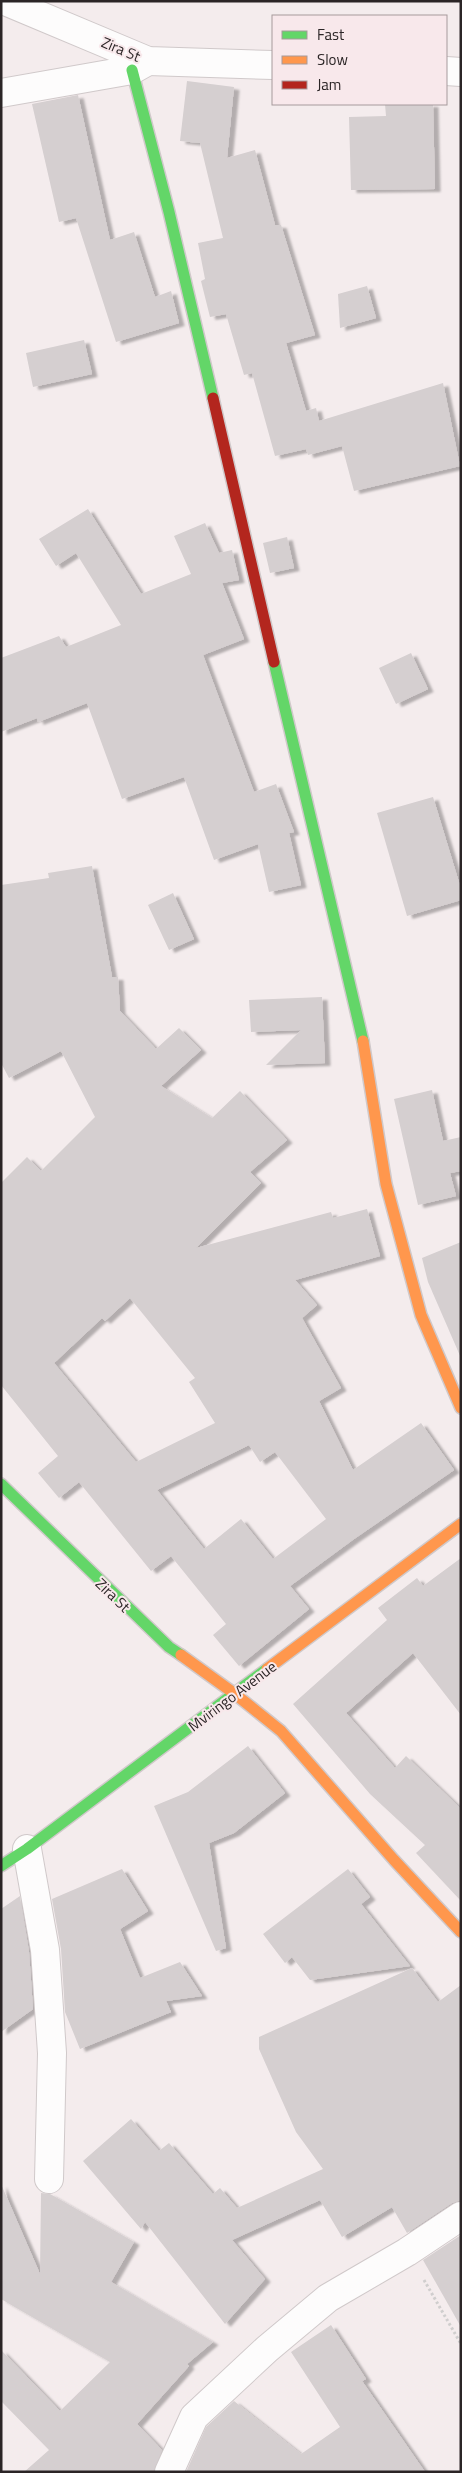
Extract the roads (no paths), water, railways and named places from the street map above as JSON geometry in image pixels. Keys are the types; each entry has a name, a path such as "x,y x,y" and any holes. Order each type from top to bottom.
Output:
{"street":[{"name":"Zira St","path":"5,1 140,65 272,66"},
{"path":"1,93 140,65 169,212 367,1057 386,1184 421,1315 461,1408"},
{"path":"447,71 461,72"},
{"name":"Zira St","path":"1,1484 169,1647 235,1694 281,1731 394,1860 461,1932"},
{"name":"Mviringo Avenue","path":"1,1866 27,1849 461,1524"},
{"path":"27,1849 45,1950 52,2053 48,2179"},
{"path":"169,2472 194,2417 267,2348 328,2298 407,2252 461,2216"}]}
